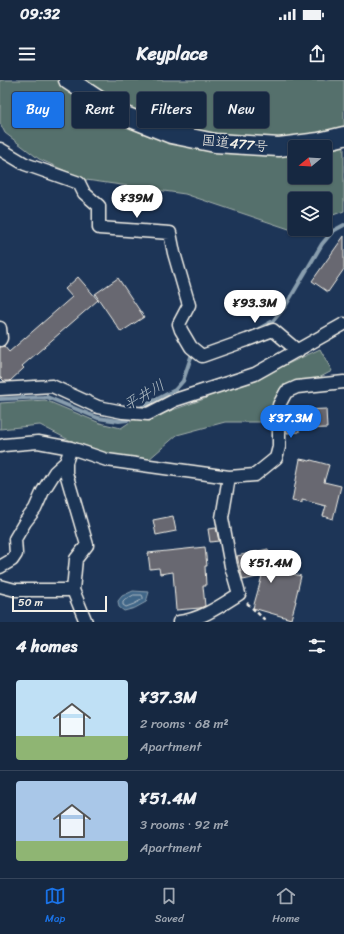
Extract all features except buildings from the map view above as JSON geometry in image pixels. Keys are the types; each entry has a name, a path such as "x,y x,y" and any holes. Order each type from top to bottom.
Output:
{"highway":[{"name":"国道477号","path":"68,80 118,113 171,134 215,143 279,147 318,142 344,136"}],"street":[{"path":"0,149 25,164 79,182 84,193 99,206 99,228 170,233 189,306 180,324 181,330 191,347 202,356 273,330 298,351"},
{"path":"0,389 52,386 98,407 123,412 148,414 175,400 255,374 344,324"},
{"path":"0,328 0,340"},
{"path":"0,446 38,442 71,448 107,460 229,477 255,475 276,458 279,447 279,405 286,392 297,387 344,382"},
{"path":"71,448 66,462 66,473 87,545 76,559 73,590 86,622"},
{"path":"0,567 12,560 16,554 15,539 35,509 43,491 55,472 66,462"},
{"path":"179,622 190,620 214,610 239,594 222,518 229,477"},
{"path":"0,586 15,590 73,590"}],"path":[{"path":"239,594 250,607 267,622"}],"green space":[{"path":"0,80 344,80 344,211 332,215 332,192 288,192 288,229 185,194 86,180 39,159 5,133 0,123"},
{"path":"320,349 332,371 313,381 282,385 269,411 271,422 225,422 177,435 148,460 117,457 69,440 40,425 0,429 0,403 45,400 100,423 121,428 136,418 147,419 207,398 209,394 249,382"}],"water":[{"path":"133,591 149,592 146,602 135,608 124,611 119,607 118,601 122,596"}],"waterway":[{"name":"平井川","path":"255,331 273,321 286,305 322,244 333,231 344,225"},
{"name":"平井川","path":"138,410 175,390 183,381 192,354 195,353"},
{"name":"平井川","path":"0,399 47,397 98,418 119,421 127,420 131,416"}]}
